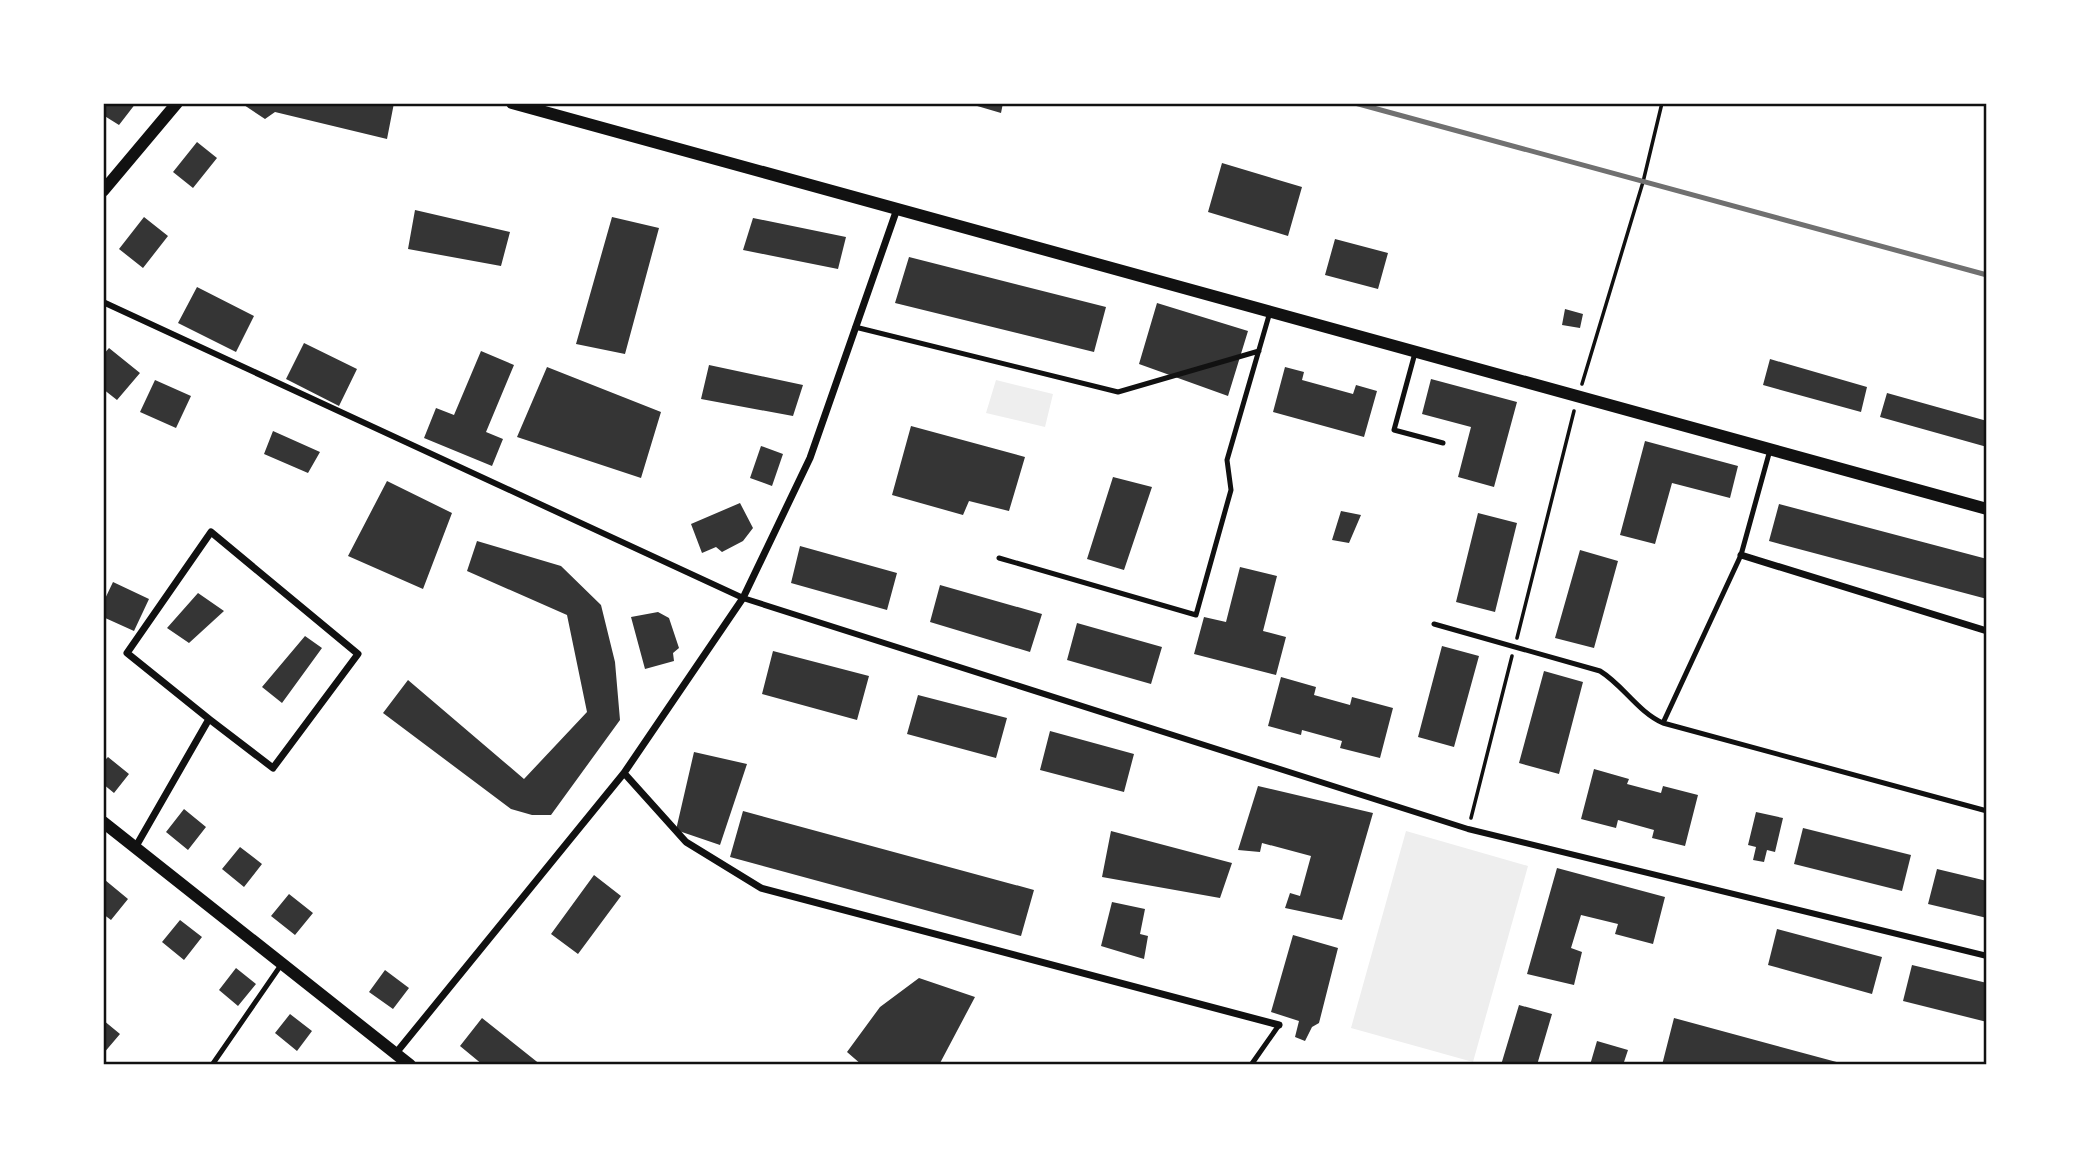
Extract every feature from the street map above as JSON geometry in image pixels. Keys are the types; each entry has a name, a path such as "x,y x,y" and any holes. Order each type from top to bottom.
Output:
{"street":[{"path":"103,191 177,103"},
{"path":"512,103 1987,509"},
{"path":"396,1053 624,772 743,598 810,458 897,209"},
{"path":"103,302 743,598 1468,829 1987,956"},
{"path":"211,532 358,654 273,768 209,719 127,653 211,532"},
{"path":"1741,555 1987,631"},
{"path":"135,848 209,719"},
{"path":"624,772 687,842 761,888 1279,1025"},
{"path":"103,822 410,1065"}],"lane":[{"path":"999,558 1196,615 1231,490 1227,460 1270,313"},
{"path":"855,327 1118,392 1259,351"},
{"path":"1415,353 1394,430 1443,443"},
{"path":"1663,723 1741,555 1770,450"},
{"path":"1434,624 1600,671 1617,681 1650,717 1663,723 1987,811"},
{"path":"212,1065 281,965"},
{"path":"1251,1065 1279,1025"}],"path":[{"path":"1468,829 1578,398 1643,182 1662,103"}],"shaded area":[{"path":"996,380 1053,394 1045,427 986,413"},
{"path":"1406,831 1528,866 1473,1062 1351,1028"}],"building":[{"path":"103,103 136,103 119,125 103,115"},
{"path":"241,103 394,103 387,139 275,112 265,119"},
{"path":"967,103 1003,103 1001,113"},
{"path":"197,142 217,158 193,188 173,172"},
{"path":"1222,163 1302,187 1288,236 1208,212"},
{"path":"415,210 510,232 501,266 408,249"},
{"path":"144,217 168,236 143,268 119,249"},
{"path":"612,217 659,228 625,354 576,344"},
{"path":"753,218 846,237 838,269 743,250"},
{"path":"1335,239 1388,253 1378,289 1325,275"},
{"path":"909,257 1106,307 1094,352 895,303"},
{"path":"197,287 254,316 236,352 178,323"},
{"path":"1157,303 1248,331 1228,396 1139,364"},
{"path":"1565,309 1583,314 1580,328 1562,325"},
{"path":"304,343 357,369 339,406 286,379"},
{"path":"109,348 140,373 117,400 103,389 103,355"},
{"path":"481,351 514,365 486,432 503,439 492,466 424,438 436,408 454,415"},
{"path":"1770,359 1867,387 1861,412 1763,385"},
{"path":"709,365 803,385 793,416 701,399"},
{"path":"547,367 661,412 641,478 517,437"},
{"path":"1285,367 1304,372 1302,380 1353,394 1356,385 1377,391 1364,437 1273,412"},
{"path":"1431,379 1517,402 1494,487 1458,477 1471,427 1422,414"},
{"path":"155,380 191,396 176,428 140,412"},
{"path":"1887,393 1987,421 1987,447 1880,417"},
{"path":"911,426 1025,457 1009,511 969,501 963,515 892,495"},
{"path":"273,431 320,452 308,473 264,454"},
{"path":"1645,441 1738,466 1730,498 1672,483 1655,544 1620,535"},
{"path":"761,446 783,454 772,486 750,478"},
{"path":"1113,477 1152,487 1124,570 1087,559"},
{"path":"387,481 452,513 423,589 348,556"},
{"path":"740,503 753,528 743,541 722,552 716,547 702,553 691,524"},
{"path":"1779,504 1987,559 1987,599 1769,541"},
{"path":"1341,511 1361,515 1349,543 1332,540"},
{"path":"1478,513 1517,523 1495,612 1456,602"},
{"path":"477,541 561,566 601,605 615,662 620,720 551,815 532,815 511,809 383,713 408,680 524,779 587,712 567,615 467,571"},
{"path":"800,546 897,573 887,610 791,583"},
{"path":"1580,550 1618,561 1594,648 1555,638"},
{"path":"1240,567 1277,576 1263,631 1286,637 1276,675 1194,654 1204,617 1226,622"},
{"path":"113,582 149,599 134,631 103,617 103,603"},
{"path":"940,585 1042,614 1030,652 930,622"},
{"path":"198,593 224,611 189,643 167,628"},
{"path":"658,612 669,618 679,648 673,653 674,661 645,669 631,617"},
{"path":"1077,623 1162,647 1151,684 1067,660"},
{"path":"305,636 322,648 282,703 262,687"},
{"path":"1442,646 1479,656 1454,747 1418,737"},
{"path":"773,651 869,676 857,720 762,694"},
{"path":"1544,671 1583,682 1559,774 1519,763"},
{"path":"1281,677 1316,687 1314,695 1350,705 1352,697 1393,708 1380,758 1340,748 1342,741 1302,730 1301,735 1268,726"},
{"path":"918,695 1007,718 996,758 907,734"},
{"path":"1050,731 1134,754 1124,792 1040,770"},
{"path":"694,752 747,764 720,845 676,830"},
{"path":"108,757 129,774 114,793 103,784 103,762"},
{"path":"1594,769 1629,779 1627,784 1661,793 1663,786 1698,795 1685,846 1652,838 1654,830 1618,820 1616,828 1581,819"},
{"path":"1258,786 1373,813 1342,920 1285,908 1290,893 1300,896 1311,856 1262,843 1260,852 1238,850"},
{"path":"184,809 206,827 188,850 166,832"},
{"path":"743,811 1034,890 1021,936 730,857"},
{"path":"1756,812 1783,818 1775,852 1767,850 1764,862 1753,860 1756,847 1748,845"},
{"path":"1803,828 1911,855 1902,891 1794,864"},
{"path":"1111,831 1232,863 1220,898 1102,877"},
{"path":"240,847 262,864 244,887 222,869"},
{"path":"1557,868 1665,897 1653,944 1615,934 1618,924 1581,915 1571,948 1582,952 1574,985 1527,974"},
{"path":"1937,869 1987,881 1987,918 1928,904"},
{"path":"594,875 621,896 578,954 551,934"},
{"path":"105,880 128,899 111,920 103,914"},
{"path":"289,894 313,913 295,935 271,916"},
{"path":"1112,902 1145,909 1140,934 1148,936 1144,959 1101,946"},
{"path":"180,920 202,937 184,960 162,942"},
{"path":"1777,929 1882,957 1872,994 1768,965"},
{"path":"1293,935 1338,948 1319,1023 1312,1027 1305,1041 1295,1037 1299,1021 1271,1012"},
{"path":"1912,965 1987,983 1987,1022 1903,1001"},
{"path":"236,968 256,984 238,1006 219,990"},
{"path":"385,970 409,988 393,1009 369,992"},
{"path":"919,978 975,997 939,1065 862,1065 847,1052 880,1007"},
{"path":"1519,1005 1552,1014 1537,1065 1501,1065"},
{"path":"290,1014 312,1031 297,1051 275,1033"},
{"path":"482,1018 541,1065 483,1065 460,1046"},
{"path":"1674,1018 1844,1064 1844,1065 1662,1065"},
{"path":"103,1020 120,1034 103,1054"},
{"path":"1597,1041 1628,1050 1623,1065 1590,1065"}],"railway":[{"path":"1355,103 1987,275"}]}
